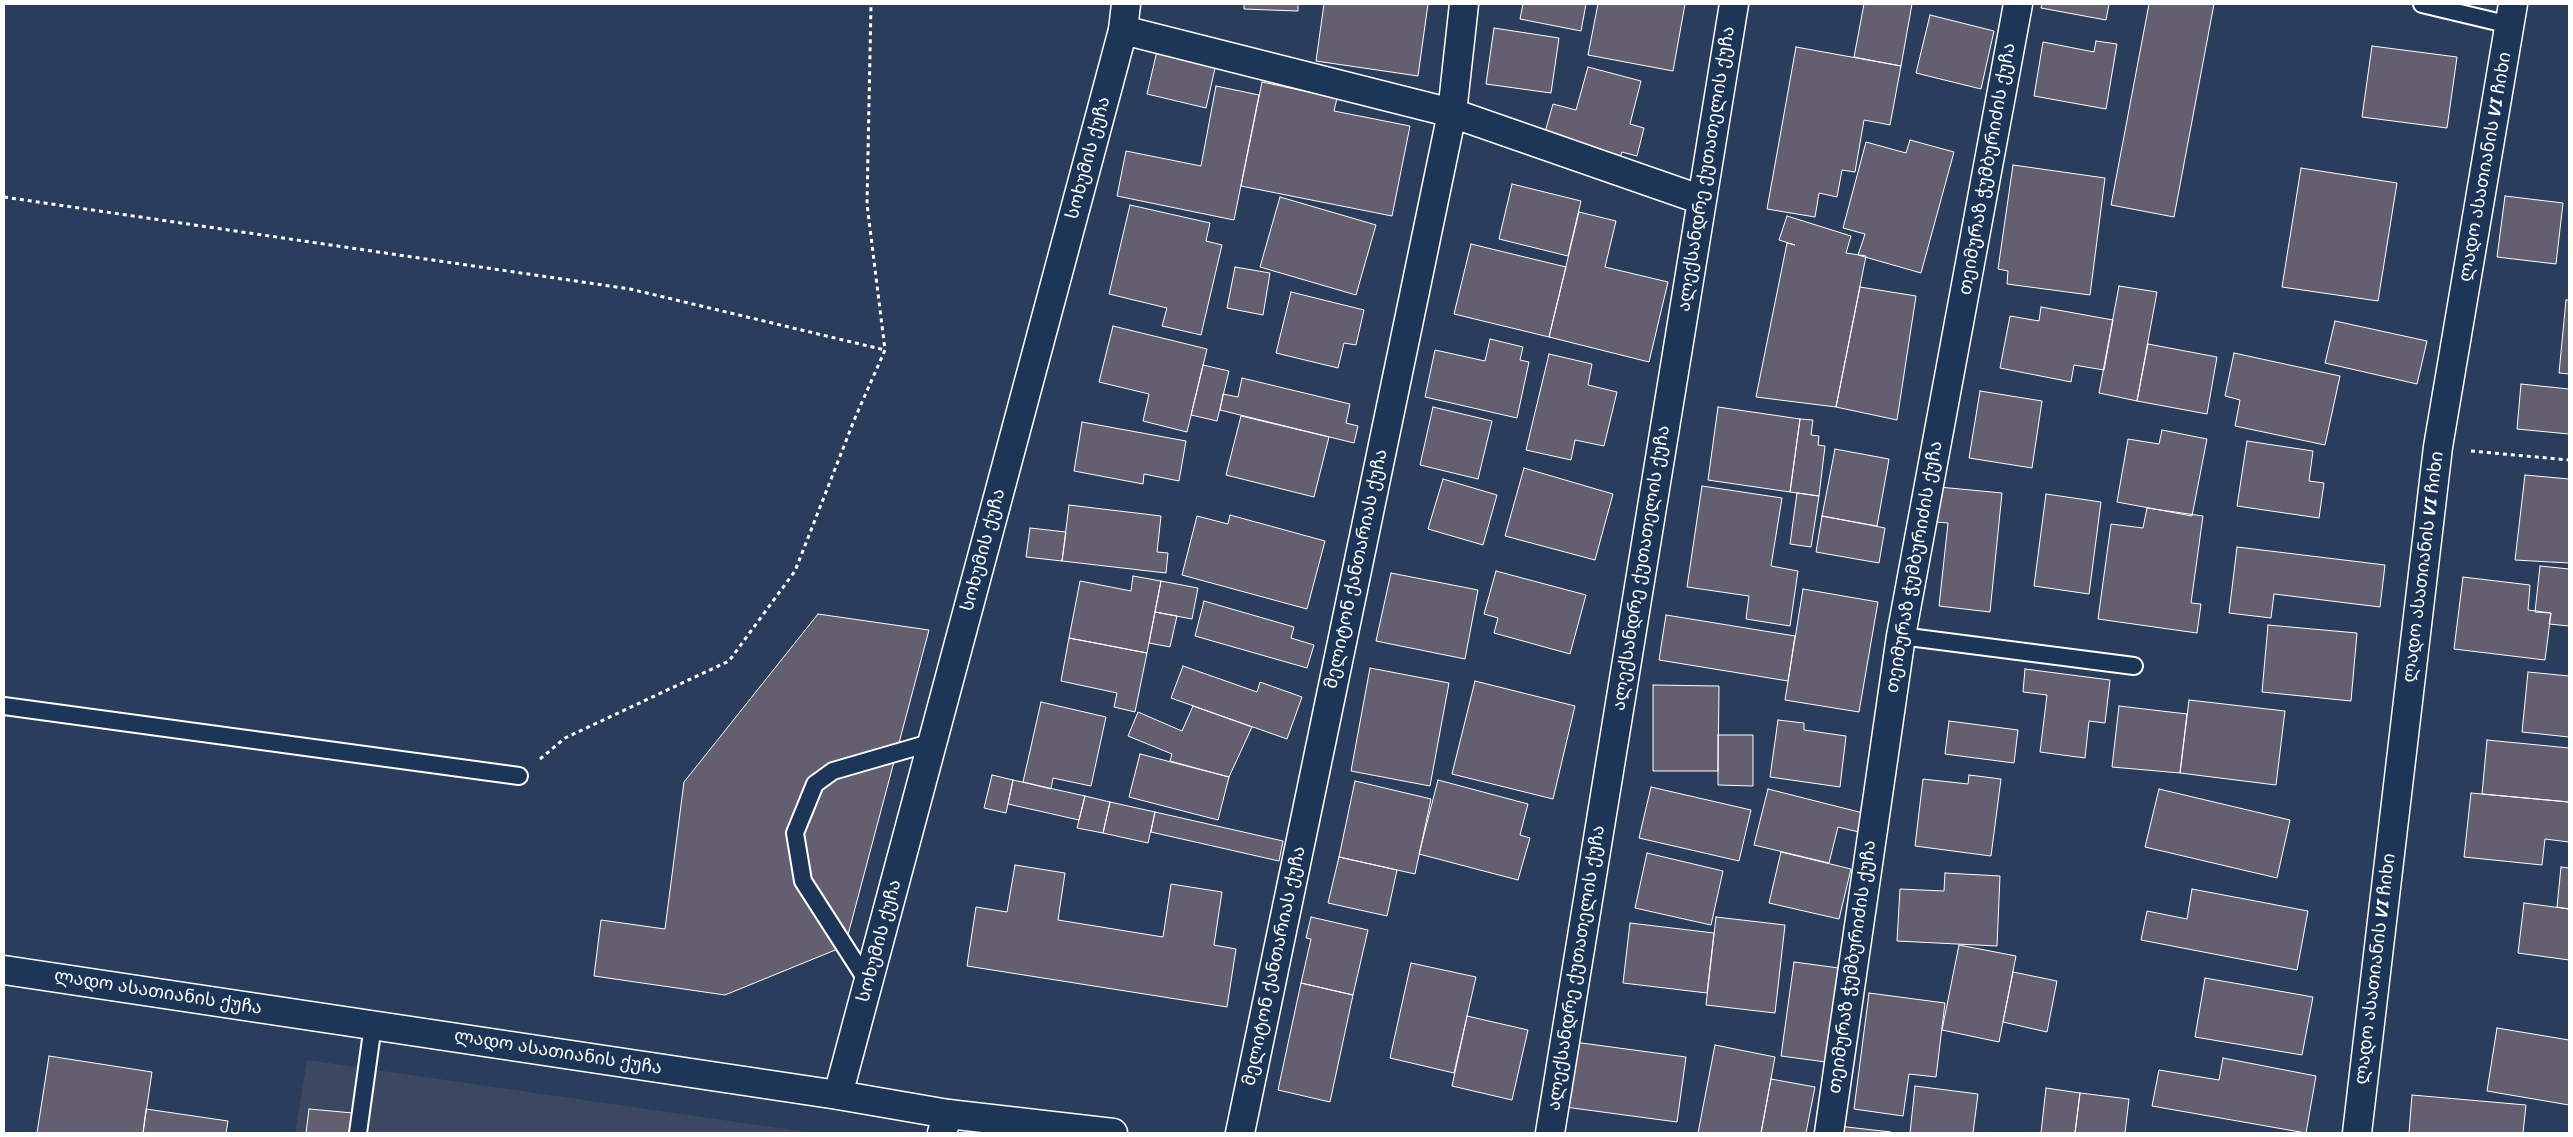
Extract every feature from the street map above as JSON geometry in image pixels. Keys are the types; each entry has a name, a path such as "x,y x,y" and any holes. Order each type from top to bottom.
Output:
{"street":[{"name":"სოხუმის ქუჩა","path":"838,1095 1124,30 1126,4"},
{"name":"მელიტონ ქანთარიას ქუჩა","path":"1240,1133 1452,114 1464,4"},
{"name":"ალექსანდრე ქუთათელის ქუჩა","path":"1550,1133 1734,4"},
{"name":"თეიმურაზ ჭუმბურიძის ქუჩა","path":"1829,1133 1901,636 2018,4"},
{"name":"ლადო ასათიანის VI ჩიხი","path":"2357,1133 2438,447 2512,14"},
{"path":"1124,30 1452,114 1702,200"},
{"name":"ლადო ასათიანის ქუჩა","path":"4,970 838,1095 945,1124 1113,1133"}],"lane":[{"path":"2422,4 2512,14"},
{"path":"1901,636 2134,666"},
{"path":"4,706 519,776"},
{"path":"869,984 803,881 795,833 815,784 833,771 933,742"},
{"path":"358,1133 373,1025"}],"path":[{"path":"519,776 565,738 729,661 795,571 855,418 885,350 867,204 871,4"},
{"path":"4,197 630,289 885,350"},
{"path":"2438,447 2569,460"}],"shaded area":[{"path":"307,1060 813,1133 295,1133"}],"building":[{"path":"1244,4 1298,4 1298,11 1244,9"},
{"path":"1324,4 1428,4 1418,76 1316,61"},
{"path":"1523,4 1586,4 1581,31 1520,19"},
{"path":"1598,4 1685,4 1673,71 1588,55"},
{"path":"1864,4 1912,4 1901,66 1854,57"},
{"path":"2042,4 2109,4 2106,20 2041,8"},
{"path":"2149,4 2214,4 2174,217 2111,205"},
{"path":"1930,15 1994,31 1981,89 1916,73"},
{"path":"1494,28 1559,38 1551,93 1486,84"},
{"path":"2096,41 2117,44 2106,109 2034,96 2043,42 2094,52"},
{"path":"2372,46 2457,57 2447,128 2362,117"},
{"path":"1796,47 1901,66 1890,125 1864,120 1855,172 1842,170 1837,197 1819,193 1815,217 1767,209"},
{"path":"1157,51 1216,64 1206,108 1147,94"},
{"path":"1588,67 1641,81 1630,124 1644,128 1637,156 1622,152 1619,160 1543,139 1553,104 1576,110"},
{"path":"1262,82 1337,98 1334,111 1410,126 1392,216 1241,186"},
{"path":"1216,86 1259,95 1234,220 1117,196 1126,151 1201,166"},
{"path":"1910,140 1954,152 1921,273 1858,255 1865,234 1843,228 1866,142 1906,153"},
{"path":"2013,165 2105,178 2090,295 2007,284 2008,271 1998,269"},
{"path":"2301,168 2397,183 2378,301 2282,287"},
{"path":"1512,184 1581,201 1568,256 1499,239"},
{"path":"2505,196 2563,203 2556,264 2497,257"},
{"path":"1280,197 1376,225 1356,295 1260,267"},
{"path":"1130,205 1210,223 1206,241 1222,245 1201,335 1162,326 1167,308 1109,294"},
{"path":"1579,212 1616,221 1605,267 1668,282 1649,362 1549,337"},
{"path":"1787,216 1851,236 1846,253 1866,256 1836,407 1756,397 1787,243 1795,245 1779,240"},
{"path":"1471,244 1566,267 1549,337 1454,314"},
{"path":"1235,267 1270,273 1263,315 1227,308"},
{"path":"2119,286 2157,292 2137,401 2099,393"},
{"path":"1860,287 1916,296 1897,420 1836,407"},
{"path":"1291,292 1364,310 1356,345 1344,343 1338,368 1276,353"},
{"path":"2566,300 2569,300 2569,374 2559,373"},
{"path":"2041,307 2113,320 2104,370 2074,365 2071,382 2000,368 2010,316 2039,321"},
{"path":"2335,321 2427,341 2417,384 2325,363"},
{"path":"1113,326 1207,349 1187,432 1143,421 1149,394 1099,382"},
{"path":"1490,339 1523,347 1520,360 1529,362 1517,418 1425,397 1435,350 1485,361"},
{"path":"2148,344 2217,357 2207,414 2137,401"},
{"path":"2234,353 2340,376 2325,445 2235,426 2240,400 2225,396"},
{"path":"1549,354 1592,364 1588,385 1617,392 1604,446 1575,440 1571,460 1526,450"},
{"path":"1203,365 1229,371 1217,421 1191,415"},
{"path":"1242,378 1350,404 1346,423 1358,426 1354,443 1220,410 1223,394 1238,397"},
{"path":"2521,384 2569,389 2569,434 2517,429"},
{"path":"1980,391 2042,401 2032,468 1969,458"},
{"path":"1433,407 1492,421 1478,479 1420,465"},
{"path":"1718,407 1800,419 1790,492 1708,480"},
{"path":"1241,416 1329,437 1314,497 1226,475"},
{"path":"1800,419 1813,420 1811,435 1819,436 1818,445 1825,446 1819,496 1790,492"},
{"path":"1082,422 1186,441 1179,481 1144,474 1143,484 1074,471"},
{"path":"2162,430 2207,439 2192,516 2117,502 2128,439 2159,444"},
{"path":"2247,441 2313,451 2309,481 2324,483 2319,518 2237,506"},
{"path":"1835,449 1889,459 1877,526 1822,516"},
{"path":"1524,468 1613,494 1595,560 1505,536"},
{"path":"2525,475 2569,479 2569,563 2515,560"},
{"path":"1443,479 1497,495 1483,545 1428,529"},
{"path":"1702,486 1782,498 1771,566 1798,571 1790,626 1746,619 1749,596 1687,587"},
{"path":"1939,487 2002,493 1990,612 1939,606 1948,523 1936,522"},
{"path":"1797,493 1819,496 1811,547 1790,544"},
{"path":"2046,494 2101,502 2089,594 2034,586"},
{"path":"1069,505 1161,516 1157,552 1168,553 1166,573 1062,561"},
{"path":"2147,508 2203,516 2191,603 2201,604 2197,633 2098,619 2111,524 2143,528"},
{"path":"1230,515 1325,541 1307,609 1182,575 1197,516 1228,524"},
{"path":"1822,516 1885,528 1879,563 1816,552"},
{"path":"1030,528 1066,532 1062,561 1026,557"},
{"path":"2237,547 2385,565 2380,607 2274,594 2271,618 2229,613"},
{"path":"2540,566 2569,569 2569,626 2549,624 2551,613 2535,612"},
{"path":"1496,571 1586,595 1570,654 1494,633 1498,618 1484,614"},
{"path":"1391,573 1478,590 1465,659 1376,641"},
{"path":"1133,576 1161,581 1147,653 1069,638 1080,581 1131,591"},
{"path":"2463,577 2530,585 2528,610 2551,613 2545,660 2454,649"},
{"path":"1161,581 1198,588 1192,619 1155,612"},
{"path":"1803,589 1878,602 1859,712 1785,700"},
{"path":"1204,601 1294,627 1291,638 1314,645 1307,668 1195,636"},
{"path":"1155,612 1177,616 1170,647 1149,643"},
{"path":"818,614 929,630 845,946 725,995 594,976 601,920 665,929 684,782"},
{"path":"1666,615 1795,636 1788,681 1659,660"},
{"path":"2268,625 2357,633 2351,701 2262,692"},
{"path":"1069,638 1147,653 1135,712 1114,707 1117,693 1061,681"},
{"path":"1183,666 1257,692 1260,682 1302,697 1287,739 1171,698"},
{"path":"1370,668 1449,683 1430,786 1351,771"},
{"path":"2025,669 2110,680 2105,723 2089,721 2085,758 2040,752 2047,695 2023,692"},
{"path":"2528,672 2569,676 2569,737 2522,732"},
{"path":"1475,681 1575,706 1553,799 1452,774"},
{"path":"1653,685 1719,686 1718,771 1653,771"},
{"path":"2189,700 2285,711 2276,785 2180,773"},
{"path":"1041,702 1106,717 1091,786 1053,778 1051,789 1023,782"},
{"path":"1193,706 1252,727 1229,777 1170,761 1172,754 1128,736 1138,712 1182,731"},
{"path":"2119,706 2187,714 2180,773 2112,767"},
{"path":"1778,720 1804,723 1804,730 1846,736 1840,787 1770,777"},
{"path":"1949,721 2018,730 2014,763 1945,754"},
{"path":"1718,735 1753,735 1753,786 1718,785"},
{"path":"2487,740 2569,748 2569,802 2482,794"},
{"path":"1140,754 1229,777 1218,820 1129,797"},
{"path":"992,775 1013,780 1006,813 984,808"},
{"path":"1969,775 2001,779 1991,856 1915,846 1923,779 1968,784"},
{"path":"1013,780 1085,796 1079,820 1008,804"},
{"path":"1438,780 1528,804 1520,835 1530,838 1518,880 1419,854"},
{"path":"1355,781 1431,799 1415,874 1339,857"},
{"path":"1651,787 1751,810 1739,861 1639,838"},
{"path":"1768,789 1867,814 1863,833 1838,827 1829,863 1754,845"},
{"path":"2159,789 2290,820 2277,878 2145,847"},
{"path":"2471,793 2569,802 2569,842 2545,839 2542,865 2464,857"},
{"path":"1085,796 1110,802 1103,833 1077,828"},
{"path":"1110,802 1155,812 1148,843 1103,833"},
{"path":"1155,812 1283,841 1279,861 1151,832"},
{"path":"1781,852 1851,869 1839,919 1769,903"},
{"path":"1647,853 1723,871 1711,925 1635,908"},
{"path":"1339,857 1397,870 1387,916 1328,903"},
{"path":"1015,865 1065,873 1058,920 1163,937 1171,884 1222,892 1214,945 1236,949 1227,1007 967,966 976,907 1007,912"},
{"path":"2561,867 2569,868 2569,909 2557,907"},
{"path":"1945,873 2000,876 1997,946 1897,941 1900,889 1944,891"},
{"path":"2192,889 2308,911 2297,970 2141,940 2147,911 2187,919"},
{"path":"2524,903 2569,909 2569,960 2518,953"},
{"path":"1311,917 1368,930 1353,995 1301,983 1311,939 1306,938"},
{"path":"1716,917 1785,925 1775,1013 1706,1005"},
{"path":"1630,923 1714,933 1707,993 1623,983"},
{"path":"1959,945 2016,956 1999,1042 1942,1030"},
{"path":"1794,962 1839,968 1826,1062 1781,1056"},
{"path":"1411,963 1476,977 1454,1073 1390,1058"},
{"path":"2013,972 2057,981 2047,1032 2003,1022"},
{"path":"2205,978 2313,997 2302,1055 2195,1037"},
{"path":"1301,983 1353,995 1330,1102 1278,1090"},
{"path":"1869,993 1945,1003 1936,1077 1909,1074 1903,1116 1854,1109"},
{"path":"1467,1016 1528,1030 1512,1100 1452,1086"},
{"path":"2497,1028 2569,1040 2569,1105 2487,1091"},
{"path":"1574,1042 1686,1057 1677,1122 1565,1107"},
{"path":"1715,1045 1775,1057 1761,1133 1698,1133"},
{"path":"49,1056 152,1072 143,1133 37,1133"},
{"path":"2223,1058 2316,1076 2306,1133 2152,1106 2159,1070 2219,1080"},
{"path":"1771,1079 1815,1087 1806,1133 1761,1133"},
{"path":"1915,1086 1978,1094 1973,1133 1910,1133"},
{"path":"2046,1088 2080,1093 2075,1133 2041,1133"},
{"path":"2080,1093 2129,1099 2125,1133 2075,1133"},
{"path":"2412,1095 2526,1105 2523,1133 2409,1133"},
{"path":"146,1109 228,1121 226,1133 143,1133"},
{"path":"309,1109 353,1113 351,1133 306,1133"},
{"path":"1838,1126 1891,1132 1891,1133 1837,1133"}]}
